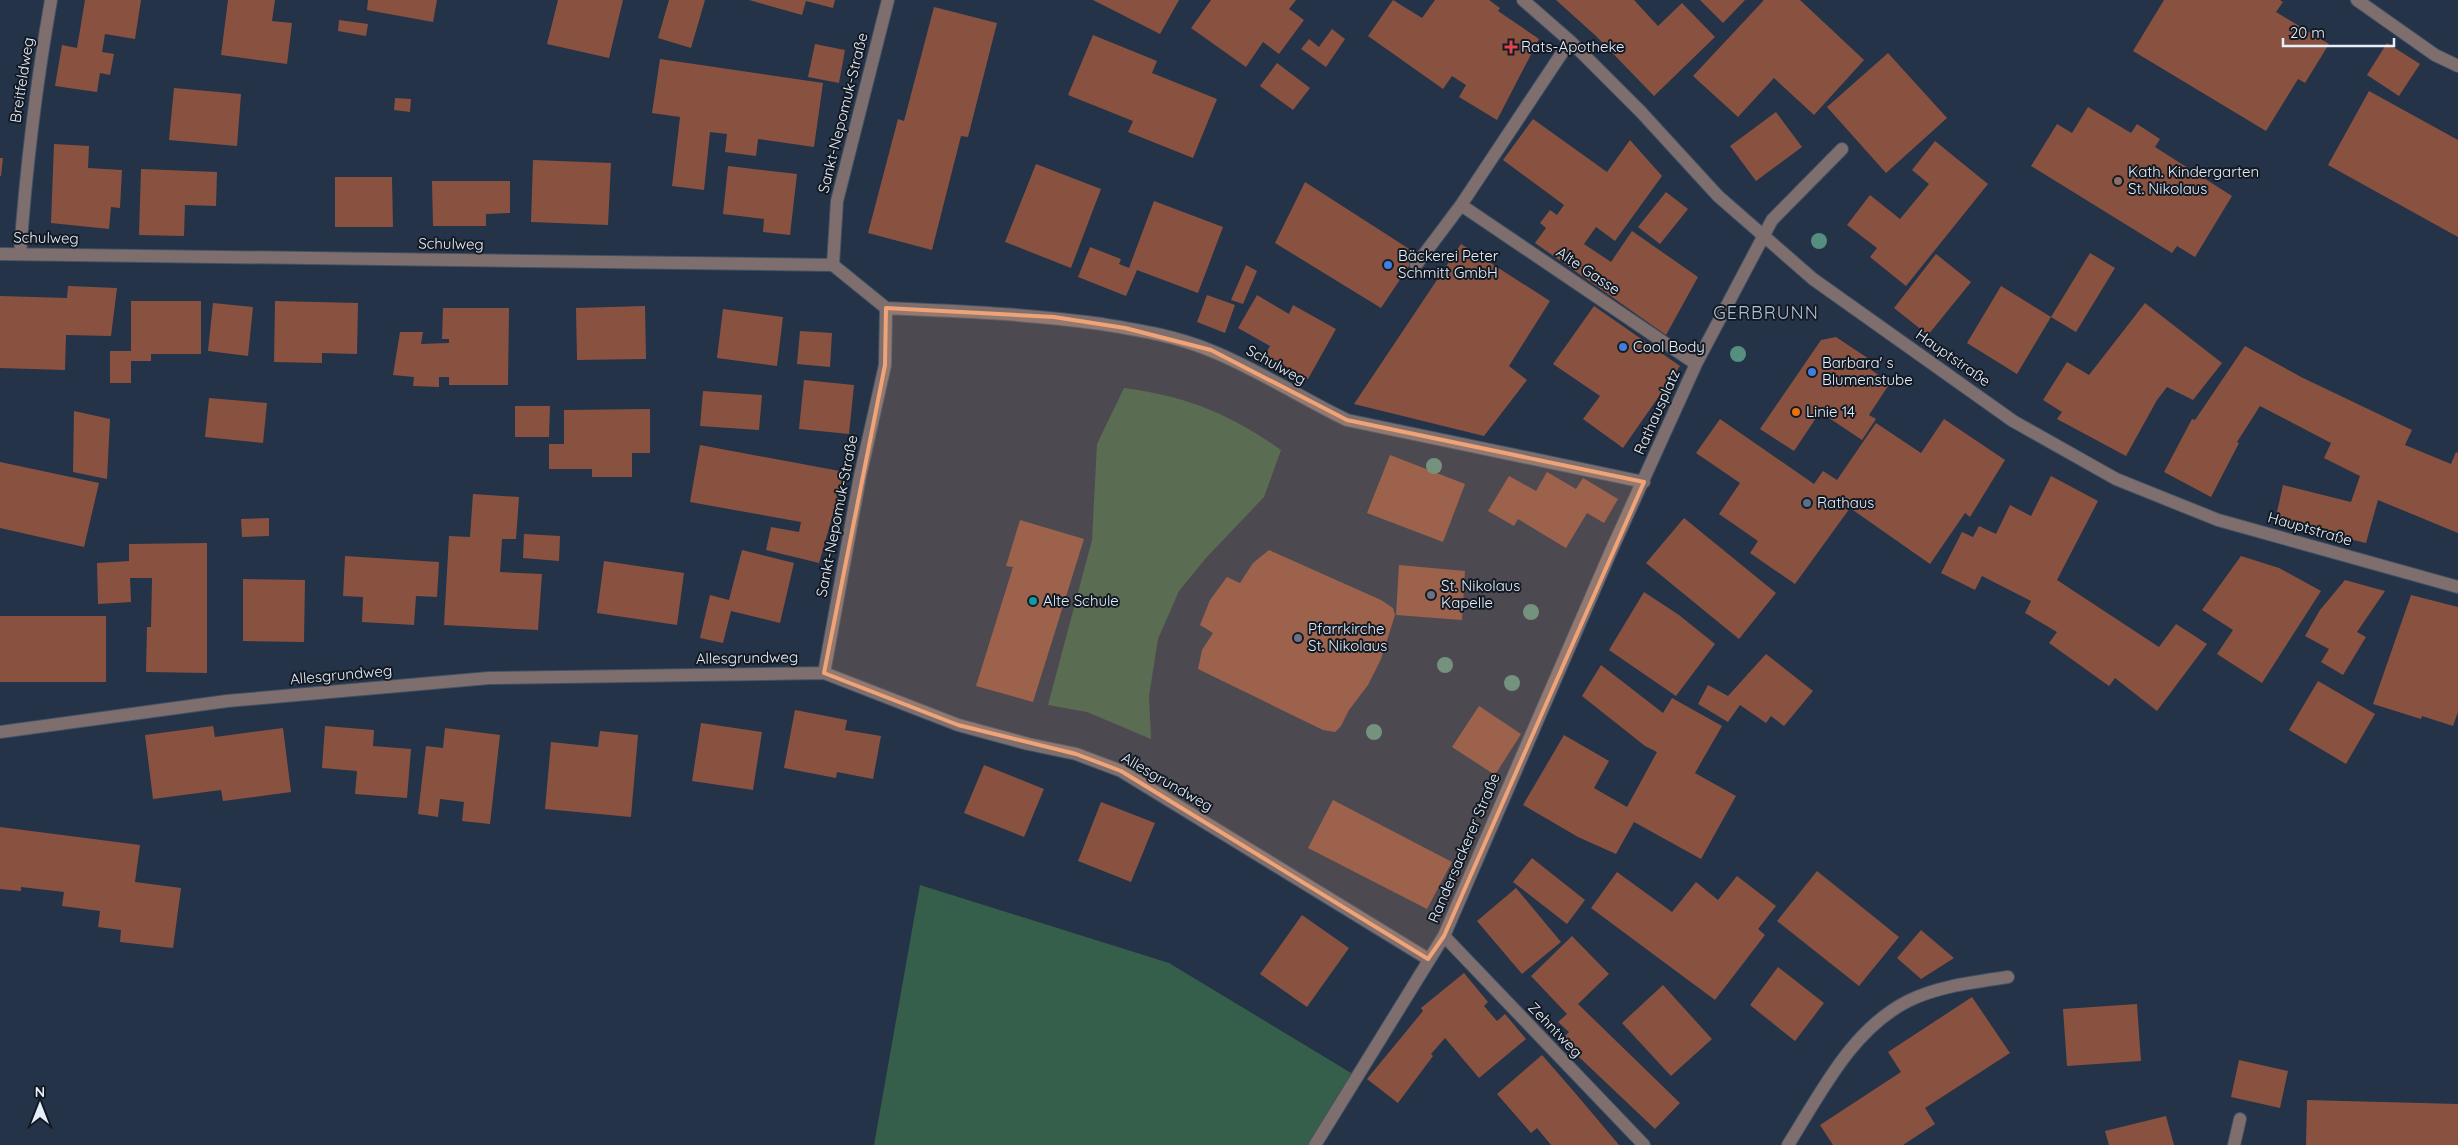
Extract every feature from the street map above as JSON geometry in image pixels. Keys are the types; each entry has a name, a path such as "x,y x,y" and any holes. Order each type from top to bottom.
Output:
{"street":[{"name":"Breitfeldweg","path":"20,254 25,176 34,99 51,0"},
{"name":"Sankt-Nepomuk-Straße","path":"833,266 837,201 888,0"},
{"name":"Hauptstraße","path":"1523,0 1570,40 1641,112 1718,196 1813,279 2013,421 2116,479 2218,520 2458,587"},
{"path":"2357,0 2435,55 2458,66"},
{"path":"1416,266 1461,205 1570,40"},
{"name":"Rathausplatz","path":"1612,549 1696,364 1772,220 1842,149"},
{"name":"Alte Gasse","path":"1461,205 1696,364"},
{"name":"Schulweg","path":"0,254 833,266"},
{"path":"833,266 886,308"},
{"name":"Schulweg","path":"886,308 976,311 1054,317 1168,336 1211,350 1257,370 1311,403 1347,420 1644,482"},
{"name":"Sankt-Nepomuk-Straße","path":"824,673 860,476 885,365 886,308"},
{"name":"Randersackerer Straße","path":"1315,1145 1428,959 1444,936 1612,549"},
{"name":"Allesgrundweg","path":"0,732 227,700 490,678 824,673 958,725 1028,744 1076,754 1121,771 1428,959"},
{"name":"Zehntweg","path":"1444,936 1644,1145"},
{"path":"1788,1145 1846,1055 1868,1029 1908,1001 1958,985 2008,977"},
{"path":"2234,1145 2240,1120"}],"highlighted area":[{"path":"886,308 1054,317 1125,328 1211,350 1347,420 1644,482 1444,936 1428,959 1121,771 1076,754 958,725 824,673 885,365"}],"green space":[{"path":"1124,388 1168,396 1207,408 1244,426 1281,450 1264,497 1206,558 1179,591 1158,639 1149,696 1151,739 1087,712 1048,705 1092,540 1097,444"},
{"path":"920,885 1169,963 1361,1079 1318,1145 874,1145"}],"building":[{"path":"85,0 141,0 135,39 105,34 102,52 114,54 110,75 100,73 97,92 55,86 62,45 77,48"},
{"path":"228,0 275,0 272,21 292,23 287,64 221,55"},
{"path":"368,0 437,0 433,22 367,10"},
{"path":"558,0 623,0 609,58 547,44"},
{"path":"669,0 705,0 691,48 658,38"},
{"path":"749,0 835,0 833,8 806,1 802,15"},
{"path":"1093,0 1179,0 1160,34"},
{"path":"1211,0 1296,0 1289,9 1304,20 1279,54 1263,42 1246,67 1191,28"},
{"path":"1393,0 1422,18 1435,0 1489,0 1500,8 1498,11 1539,39 1497,120 1459,97 1466,85 1452,76 1443,89 1368,36"},
{"path":"1556,0 1634,0 1658,26 1682,3 1715,37 1654,96 1596,36"},
{"path":"1700,0 1745,0 1723,23"},
{"path":"1764,0 1800,0 1864,60 1814,115 1774,78 1738,117 1693,76"},
{"path":"2164,0 2280,0 2283,2 2276,12 2329,44 2305,83 2298,79 2266,131 2133,51"},
{"path":"934,7 997,23 968,137 961,136 932,250 868,233 898,119 904,121"},
{"path":"339,20 368,24 366,36 338,31"},
{"path":"1332,29 1345,39 1326,67 1301,49 1309,39 1319,47"},
{"path":"1093,35 1157,61 1152,73 1217,99 1193,158 1128,132 1133,121 1068,95"},
{"path":"2387,43 2420,64 2399,96 2367,75"},
{"path":"815,44 845,50 839,83 808,77"},
{"path":"1888,53 1947,118 1886,173 1827,107"},
{"path":"660,59 823,83 814,147 758,139 756,156 725,152 727,134 710,132 704,190 672,186 680,117 652,113"},
{"path":"1277,63 1310,88 1293,110 1260,86"},
{"path":"174,88 241,94 237,146 169,140"},
{"path":"2369,91 2458,140 2458,237 2328,165"},
{"path":"395,98 411,99 410,112 394,110"},
{"path":"2088,107 2131,133 2137,124 2160,139 2155,147 2232,196 2195,257 2177,246 2172,253 2031,166 2057,124 2072,133"},
{"path":"1776,112 1802,147 1756,181 1730,146"},
{"path":"1533,119 1607,172 1630,140 1662,176 1615,241 1596,227 1584,244 1611,262 1632,231 1698,277 1666,335 1535,243 1546,228 1540,223 1550,210 1557,215 1564,205 1503,160"},
{"path":"1935,141 1988,184 1906,286 1870,257 1877,248 1847,225 1870,195 1900,219 1929,184 1912,170"},
{"path":"54,144 89,146 88,168 122,170 120,208 111,207 109,229 51,223"},
{"path":"0,158 3,158 1,176 0,176"},
{"path":"533,160 611,163 608,225 531,222"},
{"path":"1036,164 1101,189 1071,268 1005,242"},
{"path":"728,166 797,174 790,235 763,232 764,219 723,214"},
{"path":"141,169 217,172 216,206 185,205 184,236 139,235"},
{"path":"335,177 392,177 393,227 335,227"},
{"path":"432,181 510,181 510,213 486,214 486,226 433,226"},
{"path":"1305,182 1417,254 1381,308 1275,243"},
{"path":"1666,192 1688,209 1660,244 1638,227"},
{"path":"1154,201 1223,227 1198,293 1137,270 1126,296 1078,277 1090,247 1121,259 1119,264 1129,268"},
{"path":"1461,244 1550,301 1509,366 1527,380 1484,436 1354,404"},
{"path":"2090,253 2115,268 2076,332 2051,317"},
{"path":"1936,254 1971,282 1928,335 1894,308"},
{"path":"1246,265 1257,271 1243,304 1231,300"},
{"path":"68,286 117,288 111,336 66,335 65,370 0,368 0,296 67,298"},
{"path":"2001,286 2051,317 2017,374 1967,343"},
{"path":"1207,295 1235,305 1225,333 1197,322"},
{"path":"1257,295 1289,314 1293,305 1336,329 1308,379 1265,355 1270,346 1238,328"},
{"path":"131,301 201,301 201,354 151,354 151,361 131,361 131,383 110,383 110,351 131,351"},
{"path":"275,301 358,303 357,354 322,353 322,363 274,362"},
{"path":"213,303 253,307 248,356 208,351"},
{"path":"2145,303 2222,363 2193,400 2167,387 2157,400 2126,456 2057,419 2062,412 2043,400 2067,362 2089,375"},
{"path":"645,306 646,359 577,360 576,308"},
{"path":"1594,306 1680,366 1623,448 1583,419 1600,396 1553,364"},
{"path":"443,308 509,308 508,385 449,385 449,377 439,377 439,387 413,386 414,377 393,375 400,332 423,332 421,344 449,343 449,339 442,339"},
{"path":"723,309 783,317 777,366 717,358"},
{"path":"800,331 832,333 830,367 797,364"},
{"path":"1836,337 1872,361 1867,367 1890,383 1869,415 1876,419 1862,440 1820,412 1794,451 1760,429 1821,340"},
{"path":"2245,346 2301,377 2412,430 2405,445 2451,464 2456,452 2458,453 2458,533 2378,500 2366,543 2275,521 2283,485 2351,502 2360,476 2324,458 2331,443 2260,406 2237,442 2239,443 2211,497 2164,472 2192,419 2195,420"},
{"path":"804,380 854,385 849,434 799,429"},
{"path":"703,391 762,395 759,430 700,426"},
{"path":"209,398 267,403 263,443 205,437"},
{"path":"515,406 550,406 549,437 515,437"},
{"path":"650,409 650,453 632,453 632,477 592,477 592,469 549,469 549,444 564,444 564,410"},
{"path":"74,411 110,419 107,479 73,472"},
{"name":"Rathaus","path":"1720,419 1814,484 1823,471 1837,480 1876,423 1921,453 1944,419 2005,460 1970,517 1965,513 1930,564 1850,508 1795,584 1750,553 1758,541 1719,514 1740,483 1696,453"},
{"path":"700,445 845,472 819,563 766,550 771,527 799,532 801,522 690,502"},
{"path":"1390,455 1465,484 1443,542 1367,513"},
{"path":"0,462 99,483 84,547 0,528"},
{"path":"1547,472 1576,489 1583,478 1618,499 1604,523 1587,513 1566,548 1518,519 1514,526 1488,511 1509,476 1536,491"},
{"path":"2051,476 2098,501 2057,580 2159,647 2176,624 2207,644 2157,711 2115,678 2109,686 2049,643 2057,632 2025,613 2031,601 1982,576 1975,590 1941,573 1962,532 1973,537 1979,526 1996,534 2010,505 2031,516"},
{"path":"473,494 519,497 516,539 502,539 500,572 542,574 538,630 444,625 449,536 470,537"},
{"path":"269,518 269,536 242,537 241,519"},
{"path":"1684,518 1776,593 1739,639 1646,563"},
{"name":"Alte Schule","path":"1020,520 1084,539 1033,702 976,686 1013,567 1006,566"},
{"path":"524,534 560,536 559,561 523,558"},
{"path":"207,543 207,673 146,672 147,627 151,627 152,578 130,578 131,602 98,604 97,563 129,561 129,544"},
{"path":"742,550 794,563 780,623 731,611 723,643 700,638 710,595 729,600"},
{"name":"Pfarrkirche St. Nikolaus","path":"1269,550 1381,600 1393,608 1395,615 1381,659 1368,685 1335,732 1323,730 1198,669 1202,650 1213,633 1200,625 1210,600 1227,577 1240,583 1253,563"},
{"path":"345,556 439,562 437,597 416,596 414,625 362,622 363,597 343,596"},
{"path":"2241,556 2279,568 2321,591 2262,683 2217,654 2233,630 2202,610"},
{"path":"604,561 684,573 677,625 597,613"},
{"name":"St. Nikolaus Kapelle","path":"1399,565 1465,571 1462,620 1396,615"},
{"path":"243,579 305,580 304,642 243,641"},
{"path":"2345,580 2385,591 2357,632 2366,637 2343,675 2321,662 2329,649 2305,636 2320,610"},
{"path":"1644,592 1679,615 1715,644 1676,696 1609,650"},
{"path":"2411,595 2458,607 2458,712 2453,726 2422,716 2421,719 2373,704"},
{"path":"0,616 106,616 106,682 0,682"},
{"path":"1766,654 1813,691 1784,726 1771,716 1766,723 1740,705 1728,722 1698,704 1708,685 1728,696"},
{"path":"1601,665 1663,713 1672,698 1722,726 1695,773 1736,796 1701,859 1634,822 1616,854 1578,837 1523,805 1564,735 1609,761 1594,788 1627,807 1657,752 1645,746 1582,696"},
{"path":"2318,681 2375,714 2346,764 2289,730"},
{"path":"1479,706 1521,734 1495,775 1452,747"},
{"path":"795,710 847,720 845,730 881,736 873,779 837,772 836,778 784,768"},
{"path":"701,723 762,732 753,790 692,781"},
{"path":"213,726 215,737 283,728 291,792 223,801 221,790 153,799 145,735"},
{"path":"325,726 374,730 373,746 411,749 407,798 355,794 357,771 322,768"},
{"path":"445,728 500,735 490,824 462,821 464,802 440,799 438,817 418,814 426,746 443,748"},
{"path":"600,731 638,735 631,817 545,809 551,742 598,747"},
{"path":"984,765 1044,789 1024,837 964,813"},
{"path":"1333,800 1452,862 1427,909 1308,848"},
{"path":"1101,802 1155,823 1131,882 1078,861"},
{"path":"0,827 140,845 135,882 181,888 173,948 120,942 121,930 98,927 100,911 62,906 64,892 21,887 21,891 0,889"},
{"path":"1532,858 1585,900 1567,924 1513,882"},
{"path":"1817,871 1899,937 1859,986 1777,921"},
{"path":"1617,872 1672,912 1696,882 1718,900 1737,876 1776,906 1758,929 1765,935 1715,1000 1591,908"},
{"path":"1516,888 1561,942 1522,974 1477,921"},
{"path":"1302,915 1349,948 1307,1007 1260,974"},
{"path":"1921,930 1954,958 1921,979 1897,958"},
{"path":"1572,936 1609,974 1578,1004 1680,1103 1655,1129 1561,1040 1569,1032 1558,1022 1567,1014 1531,976"},
{"path":"1778,967 1824,1003 1795,1041 1750,1005"},
{"path":"1464,973 1488,1002 1484,1006 1497,1021 1505,1014 1526,1039 1479,1078 1445,1038 1431,1054 1433,1056 1398,1103 1367,1079 1423,1011 1421,1008"},
{"path":"1663,985 1712,1039 1671,1076 1622,1023"},
{"path":"1972,997 2010,1053 1925,1108 1935,1124 1903,1145 1833,1145 1820,1125 1901,1072 1888,1052"},
{"path":"2137,1004 2141,1061 2067,1066 2063,1009"},
{"path":"1542,1055 1619,1145 1551,1145 1537,1128 1531,1133 1497,1094"},
{"path":"2239,1060 2288,1071 2280,1108 2231,1097"},
{"path":"2307,1100 2458,1104 2458,1145 2306,1145"},
{"path":"2166,1116 2174,1145 2109,1145 2105,1131"}],"place":[{"name":"Rats-Apotheke","path":"1511,47"},
{"name":"Kath. Kindergarten St. Nikolaus","path":"2118,181"},
{"name":"Bäckerei Peter Schmitt GmbH","path":"1388,265"},
{"name":"Cool Body","path":"1623,347"},
{"name":"Barbara' s Blumenstube","path":"1812,372"},
{"name":"Linie 14","path":"1796,412"},
{"name":"Rathaus","path":"1807,503"},
{"name":"St. Nikolaus Kapelle","path":"1431,595"},
{"name":"Alte Schule","path":"1033,601"},
{"name":"Pfarrkirche St. Nikolaus","path":"1298,638"}],"district":[{"name":"GERBRUNN","path":"1766,313"}]}
